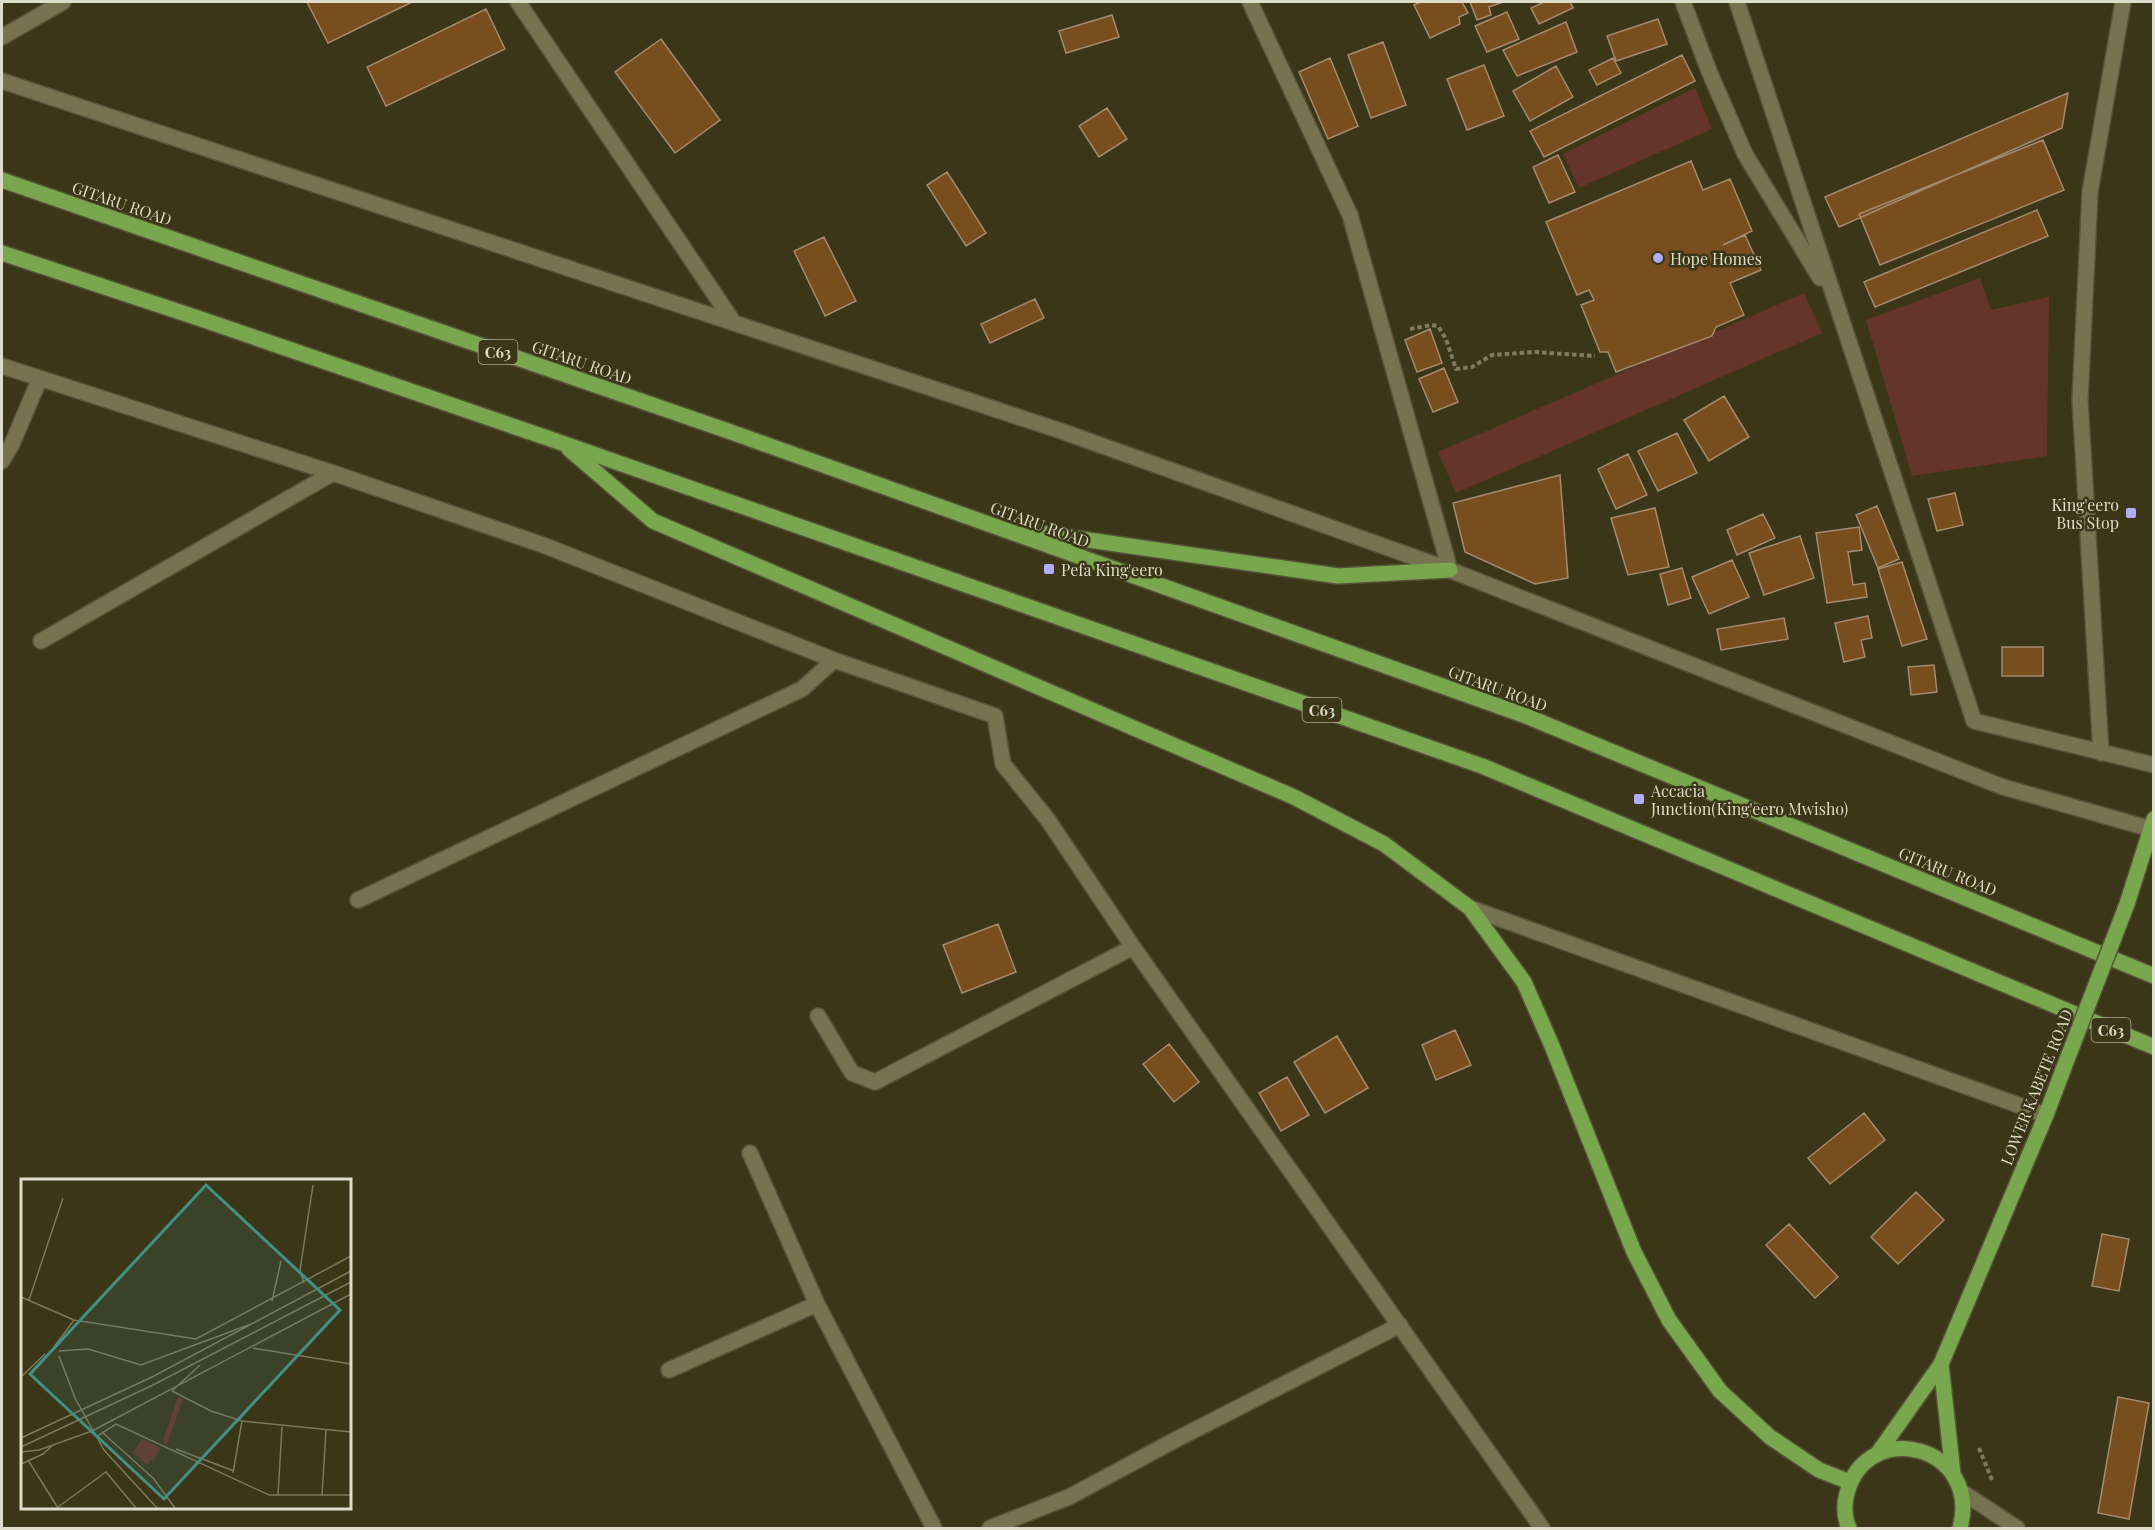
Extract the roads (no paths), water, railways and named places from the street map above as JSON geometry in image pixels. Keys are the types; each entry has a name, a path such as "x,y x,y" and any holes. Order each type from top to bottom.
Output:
{"main road":[{"name":"GITARU ROAD","path":"2,180 729,431 1526,716 2154,976"},
{"name":"C63","path":"2,253 562,443 1482,766 2154,1047"},
{"path":"562,443 653,521 1294,797 1384,844 1470,908 1524,982 1634,1252 1669,1320 1720,1391 1770,1437 1819,1470 1850,1482 1844,1502 1849,1528"},
{"path":"993,526 1338,576 1450,570"},
{"name":"LOWER KABETE ROAD","path":"1850,1482 1862,1465 1878,1453 1941,1364 2046,1115 2127,904 2153,826"},
{"path":"1941,1364 1953,1473 1962,1492 1964,1513 1960,1528"},
{"path":"1878,1453 1899,1448 1920,1450 1938,1458 1953,1473"}],"street":[{"path":"2,37 63,2"},
{"path":"518,2 734,323"},
{"path":"1250,2 1350,215 1450,570"},
{"path":"1683,2 1709,71 1745,154 1835,304"},
{"path":"1737,2 1974,720 2154,765"},
{"path":"2101,753 2080,400 2090,192 2123,2"},
{"path":"2,81 1061,431 1450,570 2003,787 2153,826"},
{"path":"2,366 333,473 543,545 834,660 995,716 1003,764 1048,820 1133,947 1542,1528"},
{"path":"2,461 12,444 40,378"},
{"path":"41,641 333,473"},
{"path":"358,900 802,689 834,660"},
{"path":"1470,908 2046,1115"},
{"path":"818,1016 852,1073 875,1082 1133,947"},
{"path":"750,1153 818,1304 934,1528"},
{"path":"669,1370 818,1304"},
{"path":"990,1528 1068,1497 1400,1325"},
{"path":"1962,1492 2018,1528"}],"place":[{"name":"Hope Homes","path":"1658,258"},
{"name":"King'eero Bus Stop","path":"2131,513"},
{"name":"Pefa King'eero","path":"1049,569"},
{"name":"Accacia Junction(King'eero Mwisho)","path":"1639,799"}]}
